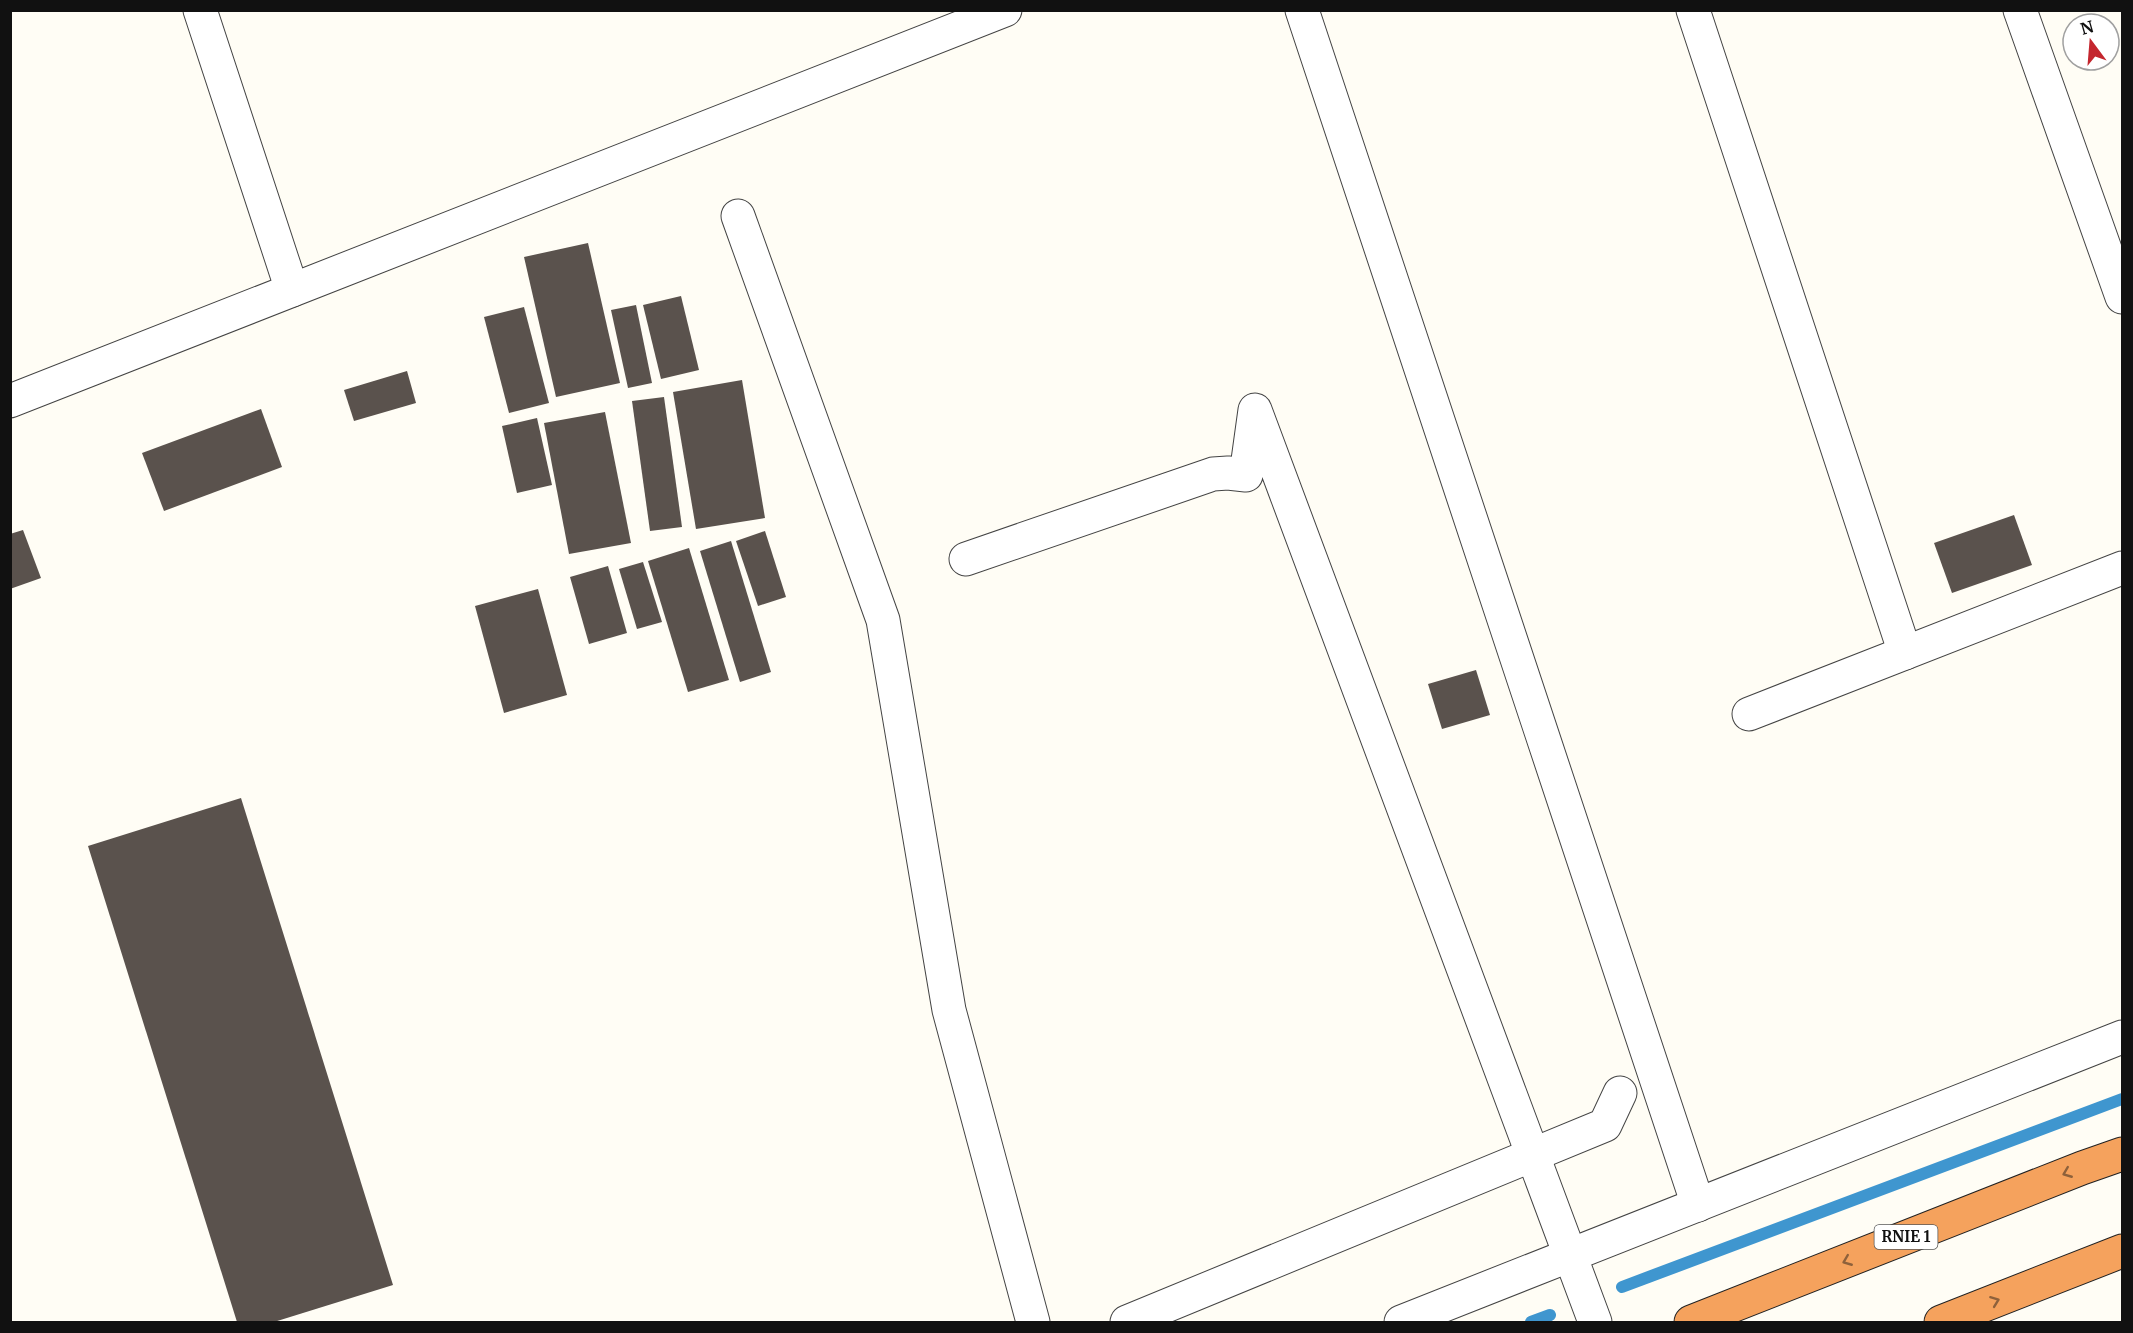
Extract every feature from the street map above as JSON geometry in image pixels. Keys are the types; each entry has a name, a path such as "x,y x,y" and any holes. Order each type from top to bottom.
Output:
{"highway":[{"name":"RNIE 1","path":"1690,1323 2071,1172 2122,1154"},
{"path":"1941,1323 2122,1251"}],"street":[{"path":"200,10 292,290"},
{"path":"10,401 1005,10"},
{"path":"1302,10 1698,1205"},
{"path":"1693,10 1905,653"},
{"path":"2020,10 2122,297"},
{"path":"738,216 883,620 950,1010 1033,1323"},
{"path":"966,559 1213,474 1246,475 1255,410 1595,1323"},
{"path":"1749,714 2122,568"},
{"path":"1401,1323 2122,1037"},
{"path":"1127,1323 1605,1125 1620,1093"}],"building":[{"path":"588,243 620,383 556,397 524,257"},
{"path":"681,296 699,370 661,379 643,305"},
{"path":"636,305 652,383 628,388 611,310"},
{"path":"524,307 549,403 509,413 484,317"},
{"path":"407,371 416,403 354,421 344,390"},
{"path":"742,380 765,518 696,529 673,392"},
{"path":"664,397 682,527 650,531 632,401"},
{"path":"261,409 282,467 164,511 142,453"},
{"path":"605,412 631,543 569,554 544,423"},
{"path":"537,418 552,485 517,493 502,426"},
{"path":"2014,515 2032,565 1952,593 1934,543"},
{"path":"23,530 41,578 10,589 10,534"},
{"path":"765,531 786,597 758,606 736,541"},
{"path":"731,541 771,672 740,682 700,551"},
{"path":"689,548 729,680 688,692 648,561"},
{"path":"643,562 662,622 637,629 619,569"},
{"path":"608,566 627,633 589,644 570,577"},
{"path":"538,589 567,695 504,713 475,606"},
{"path":"1476,670 1490,715 1442,729 1428,684"},
{"path":"241,798 393,1285 274,1322 237,1322 88,846"}],"waterway":[{"path":"1622,1287 2122,1099"},
{"path":"1531,1322 1550,1315"}]}
